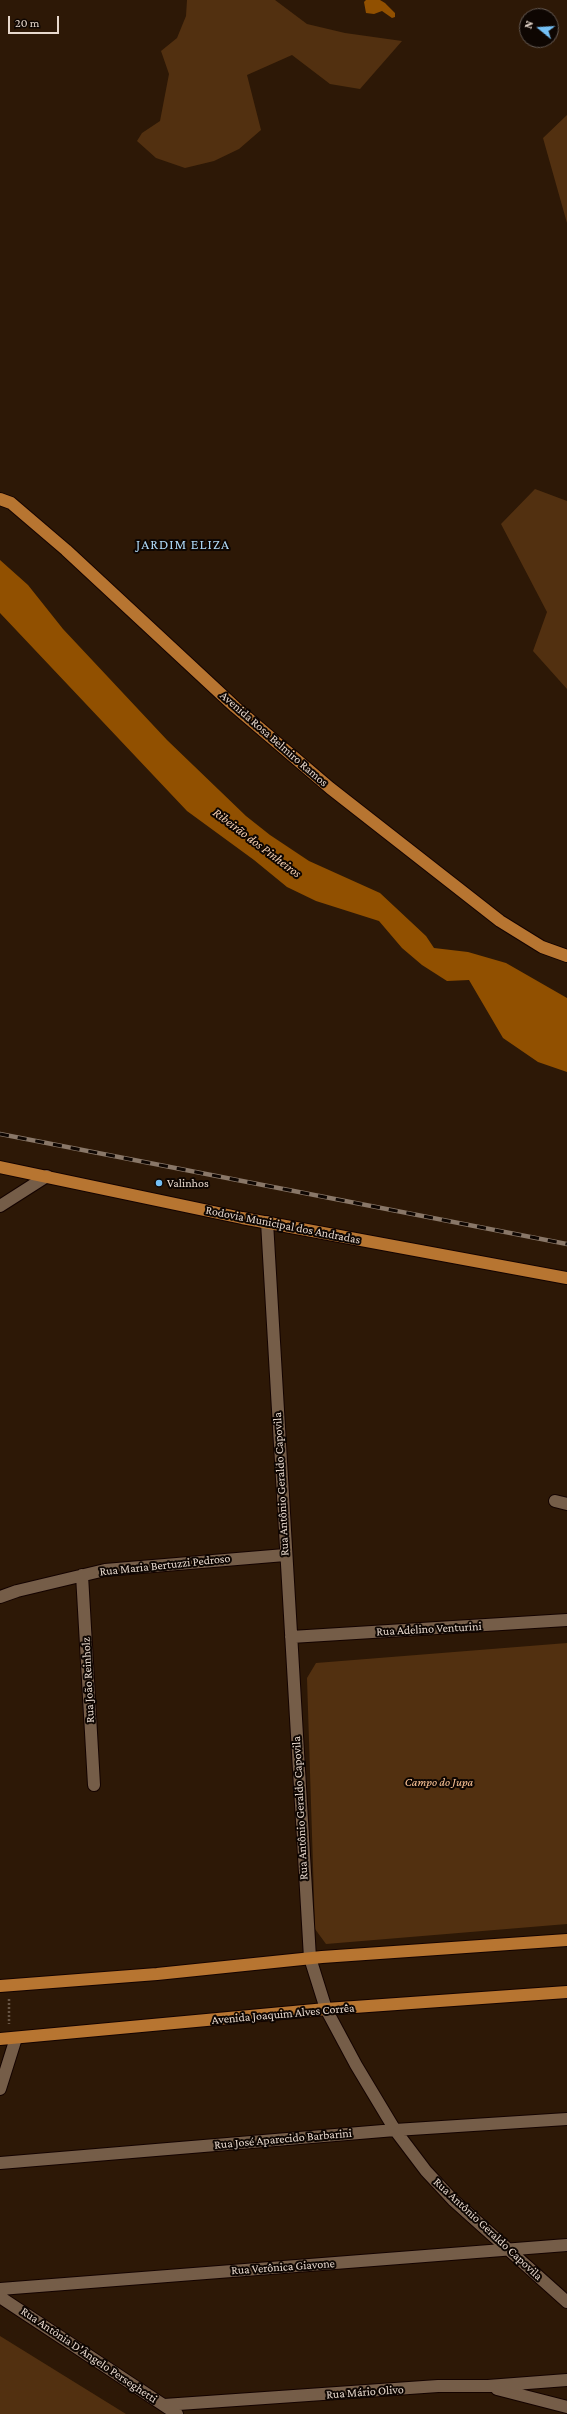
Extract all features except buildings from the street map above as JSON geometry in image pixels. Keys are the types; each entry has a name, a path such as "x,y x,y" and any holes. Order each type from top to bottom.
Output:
{"main road":[{"name":"Avenida Rosa Belmiro Ramos","path":"0,499 11,503 66,550 235,707 330,788 500,921 542,947 567,956"},
{"name":"Rodovia Municipal dos Andradas","path":"0,1168 47,1176 120,1194 567,1278"},
{"path":"4,1986 157,1974 310,1958 567,1940"},
{"name":"Avenida Joaquim Alves Corrêa","path":"8,2038 326,2009 567,1992"}],"street":[{"path":"0,1206 47,1176"},
{"name":"Rua Antônio Geraldo Capovila","path":"266,1222 310,1958 326,2009 374,2098 395,2130 426,2171 453,2200 567,2302"},
{"name":"Rua Maria Bertuzzi Pedroso","path":"0,1597 17,1591 113,1569 285,1555"},
{"name":"Rua João Reinholz","path":"82,1575 94,1785"},
{"name":"Rua Adelino Venturini","path":"291,1637 567,1620"},
{"path":"0,2089 8,2038"},
{"name":"Rua José Aparecido Barbarini","path":"0,2163 395,2130 567,2119"},
{"name":"Rua Verônica Giavone","path":"0,2289 567,2245"},
{"name":"Rua Antônia D'Ângelo Perseghetti","path":"0,2297 177,2414"},
{"name":"Rua Mário Olivo","path":"164,2405 354,2394 438,2386 488,2386 567,2380"},
{"path":"488,2386 567,2407"}],"path":[{"path":"4,1986 8,2038"}],"green space":[{"path":"187,0 275,0 307,24 345,33 402,41 360,89 330,84 292,55 247,75 261,130 239,149 214,161 185,168 156,158 137,141 142,133 160,121 169,74 161,51 177,38 186,16"},
{"path":"567,115 567,223 543,138"},
{"path":"535,489 567,501 567,689 533,651 547,612 501,524"},
{"name":"Campo do Jupa","path":"567,1643 567,1924 326,1944 315,1929 307,1678 316,1663"},
{"path":"0,2336 126,2414 0,2414"}],"water":[{"path":"366,0 380,0 395,13 395,17 392,18 382,11 374,14 366,13 364,2"},
{"name":"Ribeirão dos Pinheiros","path":"0,560 28,585 63,629 167,740 246,816 270,835 309,861 380,893 426,936 434,948 468,952 506,963 567,998 567,1072 538,1062 503,1038 469,980 447,981 422,965 402,948 379,921 316,901 287,887 254,860 187,811 0,613"}],"railway":[{"path":"0,1134 567,1244"}],"place":[{"name":"Valinhos","path":"159,1183"}],"district":[{"name":"JARDIM ELIZA","path":"183,545"}]}
